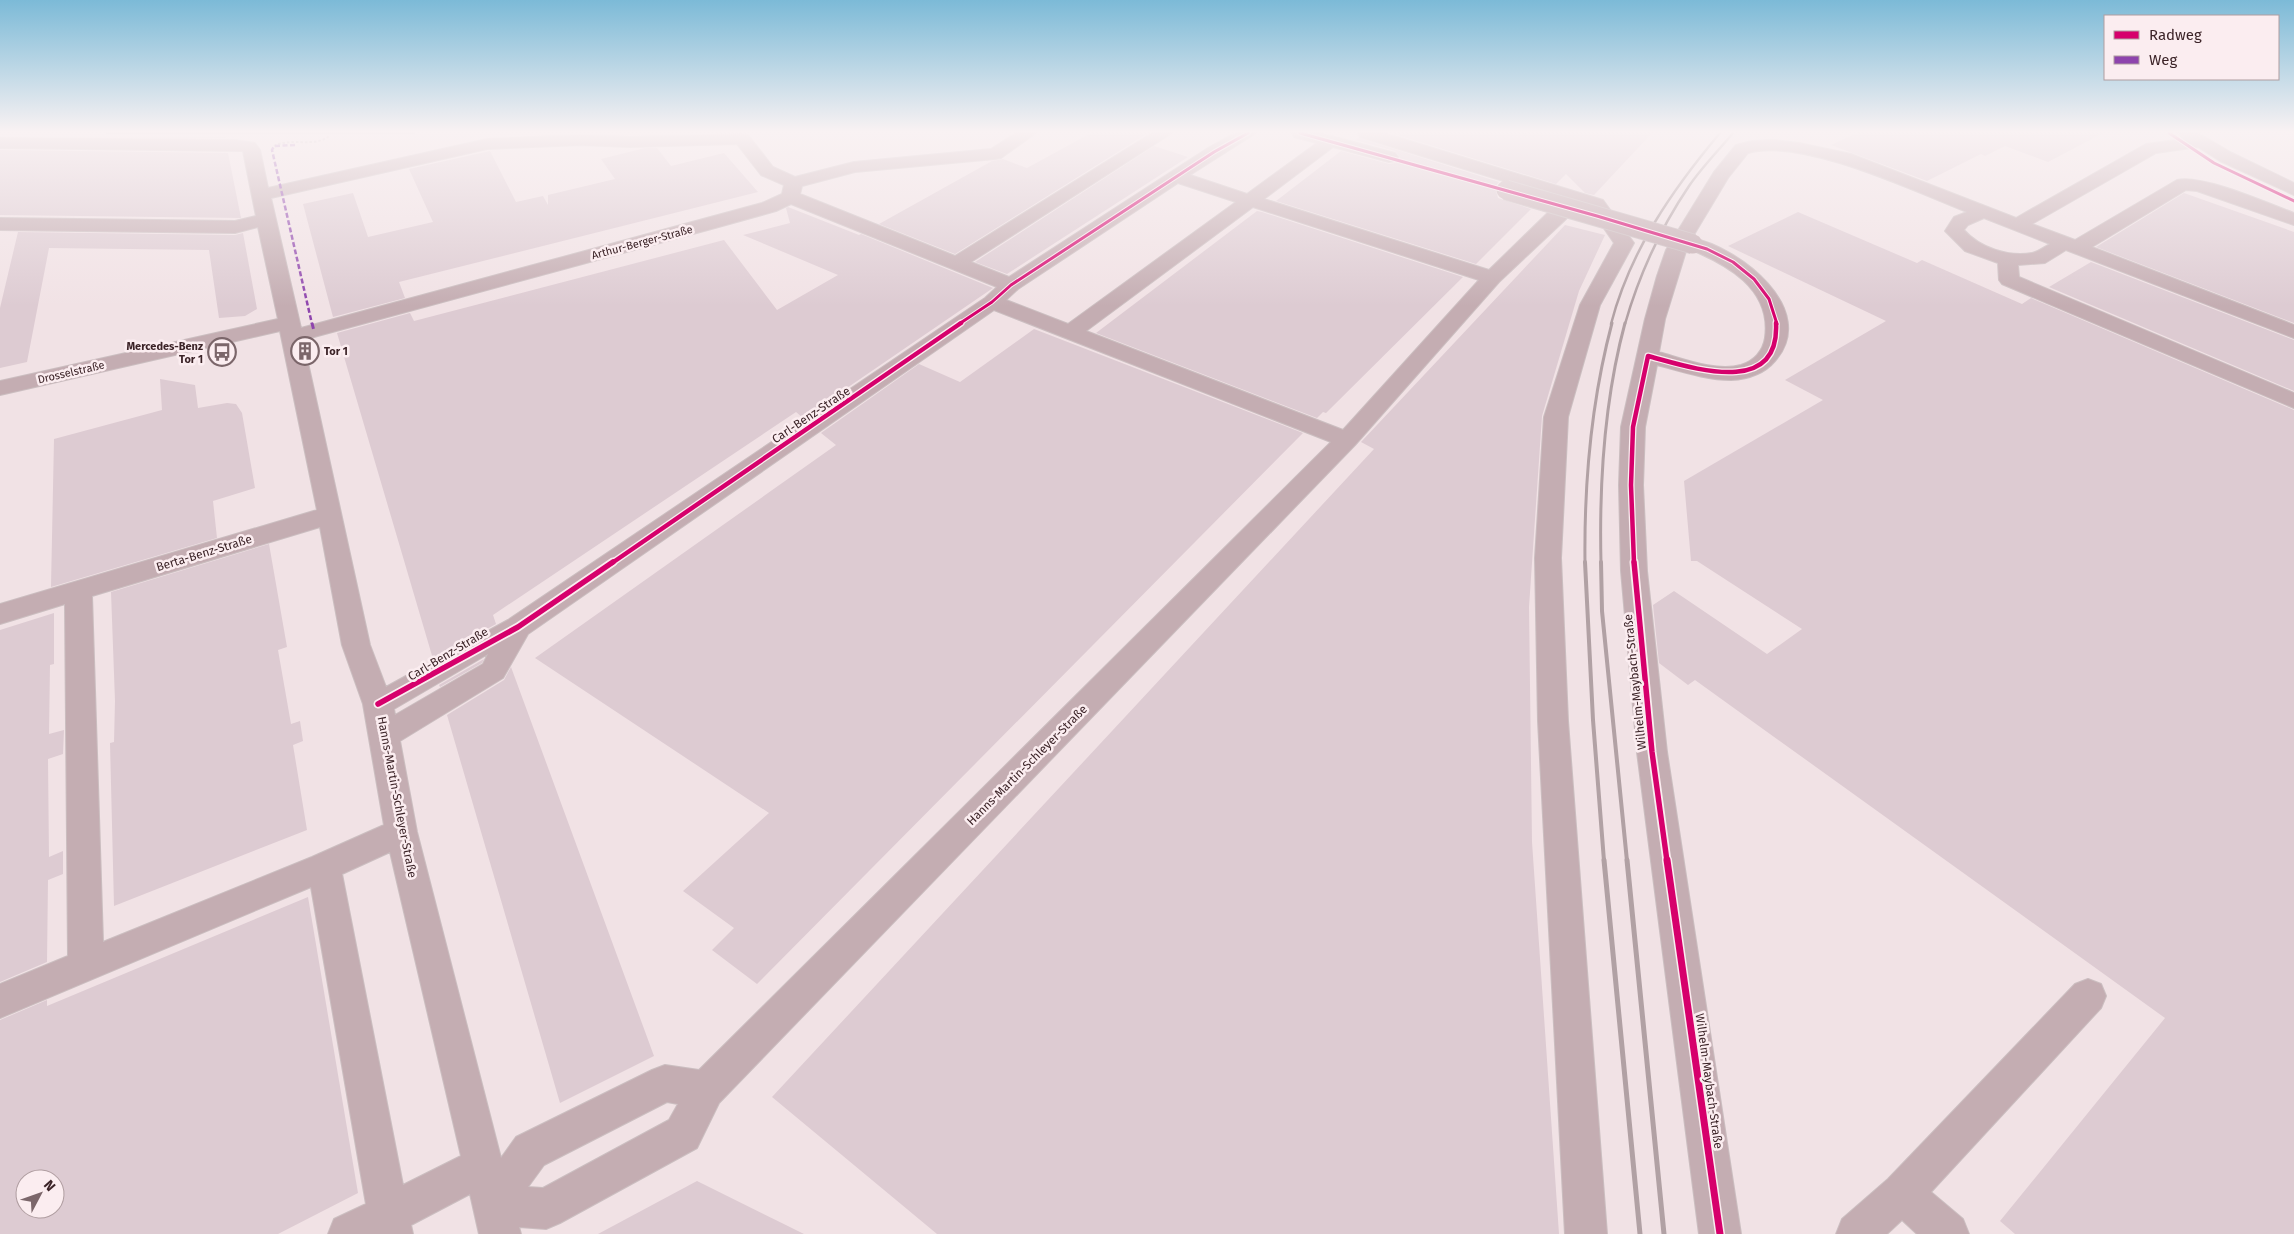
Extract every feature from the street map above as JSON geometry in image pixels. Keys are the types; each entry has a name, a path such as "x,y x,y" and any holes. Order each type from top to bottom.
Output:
{"street":[{"name":"Hanns-Martin-Schleyer-Straße","path":"259,191 330,515 356,645 378,704 386,735 401,832 496,1219 546,1209 683,1134 706,1090 1347,440 1492,278 1559,215 1574,197"},
{"path":"260,195 280,191"},
{"name":"Arthur-Berger-Straße","path":"291,337 770,207 791,191"},
{"path":"793,191 955,264 1012,285"},
{"path":"955,264 1072,191"},
{"name":"Carl-Benz-Straße","path":"378,704 409,689 483,643 518,627 992,302 1012,285 1156,191"},
{"path":"1217,191 1492,278"},
{"path":"1072,332 1247,201 1264,191"},
{"path":"1515,191 1693,244 1722,256 1745,270 1763,288 1772,306 1778,330 1777,339 1772,354 1751,370 1733,373 1684,366 1648,356"},
{"path":"1549,191 1597,204 1624,243 1590,306 1556,417 1548,558 1552,721 1586,1234"},
{"name":"Wilhelm-Maybach-Straße","path":"1711,191 1676,250 1655,318 1633,427 1631,486 1634,571 1652,752 1720,1234"},
{"name":"Wilhelm-Maybach-Straße","path":"1928,191 2294,332"},
{"path":"2016,225 2076,191"},
{"path":"1983,212 1962,221 1954,231 1963,242 1984,253 2008,259 2038,260 2070,246 2171,191"},
{"path":"2213,191 2294,219"},
{"path":"0,224 235,227 266,220"},
{"path":"0,244 1,240 23,224"},
{"path":"2008,259 2009,280 2294,401"},
{"path":"992,302 1347,440"},
{"name":"Drosselstraße","path":"0,388 291,337"},
{"name":"Berta-Benz-Straße","path":"0,614 330,515"},
{"path":"78,591 86,965"},
{"name":"Carl-Benz-Straße","path":"386,735 492,671 518,627"},
{"path":"0,1001 324,867 401,832"},
{"path":"324,867 390,1224"},
{"path":"1857,1234 1902,1193 2088,996"},
{"path":"496,1219 530,1151 665,1083 706,1090"},
{"path":"349,1234 390,1224 484,1166"},
{"path":"1902,1193 1948,1234"}],"building":[{"path":"0,191 236,191 241,218 0,215"},
{"path":"419,191 510,191 516,202 543,196 548,205 548,195 566,191 758,192 399,282 405,298 333,317 303,204 353,193 368,237 433,222"},
{"path":"939,191 1056,191 955,254 879,224"},
{"path":"1085,191 1136,191 1007,274 975,262"},
{"path":"1290,191 1496,191 1498,198 1531,209 1476,264 1276,201"},
{"path":"1583,191 1598,191 1594,195"},
{"path":"2184,193 2294,232 2294,323 2096,247"},
{"path":"788,207 859,235 861,234 993,288 803,418 796,412 493,615 496,624 433,659 337,333 410,313 414,321 724,240 777,310 838,275 743,235 790,223 786,208"},
{"path":"1257,211 1463,277 1326,413 1323,412 1317,418 1096,333"},
{"path":"1798,212 1917,263 1922,260 2022,304 2031,298 2294,410 2294,1234 2015,1234 2000,1221 2165,1018 1695,680 1688,685 1659,663 1653,605 1674,591 1767,654 1802,629 1697,561 1691,561 1684,481 1823,400 1785,380 1886,321 1728,246"},
{"path":"1565,225 1605,235 1579,291 1542,416 1529,607 1532,842 1559,1234 937,1234 772,1097 1374,449 1361,442"},
{"path":"18,232 235,235 243,233 257,309 245,316 219,318 209,250 49,248 27,362 0,368 0,308"},
{"path":"2091,262 2294,340 2294,391 2049,287"},
{"path":"1034,329 1303,433 757,984 712,950 734,928 683,891 769,813 535,658 836,445 821,433 919,364 960,382"},
{"path":"160,379 195,385 198,408 227,403 236,404 242,413 255,488 213,501 217,538 51,587 54,439 162,410"},
{"path":"269,544 287,647 278,650 291,724 300,721 303,741 293,745 307,830 114,906 110,743 114,742 115,701 111,592"},
{"path":"54,613 54,664 50,665 49,734 64,730 63,754 48,759 49,857 63,851 63,874 48,880 47,962 0,982 0,630"},
{"path":"484,659 482,663 440,687 439,685"},
{"path":"511,667 654,1056 560,1103 447,715 504,680"},
{"path":"308,897 358,1193 278,1234 0,1234 0,1020 47,1000 47,1006"},
{"path":"697,1181 804,1234 598,1234"}],"railway":[{"path":"1611,324 1629,271 1641,247 1675,191"},
{"path":"1625,324 1651,253 1686,191"},
{"path":"1585,562 1590,442 1599,382 1612,323"},
{"path":"1601,562 1604,442 1612,382 1625,323"},
{"path":"1585,562 1593,720 1604,861"},
{"path":"1601,562 1602,611 1627,861"},
{"path":"1604,860 1640,1234"},
{"path":"1627,860 1664,1234"}],"marked path":[{"path":"281,191 314,331"}],"cycle path":[{"path":"378,704 482,645 518,627 992,302 1011,285 1155,191"},
{"path":"1508,191 1707,249 1733,262 1750,274 1763,289 1774,310 1777,333 1775,344 1771,354 1763,363 1752,369 1741,372 1714,372 1648,356 1633,427 1631,485 1634,571 1652,752 1720,1234"},
{"path":"2272,191 2294,201"}],"place":[{"name":"Tor 1","path":"305,351"},
{"name":"Mercedes-Benz Tor 1","path":"222,352"}]}
